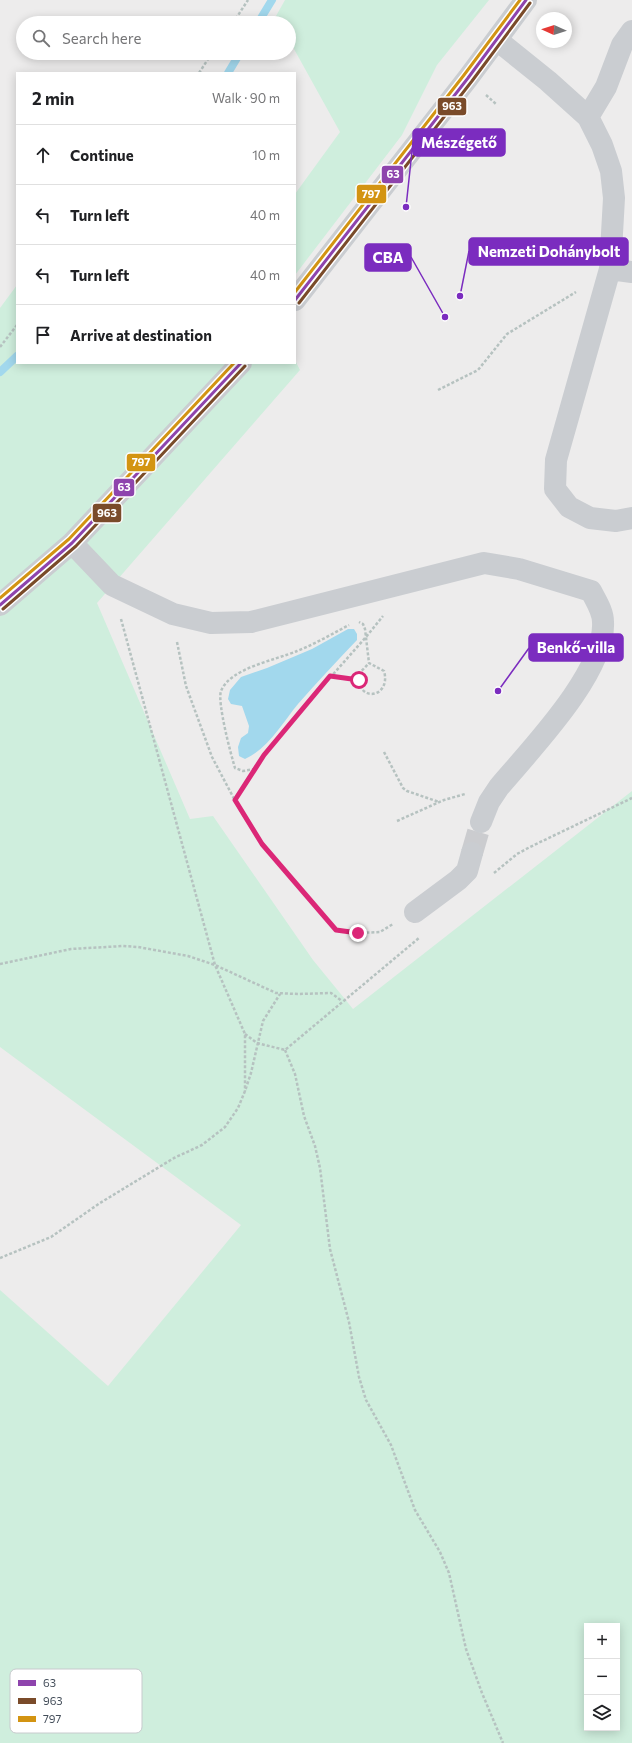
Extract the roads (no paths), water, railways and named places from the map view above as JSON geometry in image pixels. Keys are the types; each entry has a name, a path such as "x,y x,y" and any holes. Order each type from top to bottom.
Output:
{"street":[{"path":"296,299 497,40 526,0"},
{"path":"588,117 606,87 622,45 632,31"},
{"path":"497,40 548,81 588,117 602,146 612,178 614,198 608,273 556,460 555,488 570,507 590,518 616,521 632,518"},
{"path":"608,273 632,272"},
{"path":"0,605 72,543 240,364"},
{"path":"72,543 112,585 173,614 211,623 250,622 484,563 519,568 591,591 600,608 603,622 602,641 590,668 571,701 498,787 489,802 481,822"},
{"path":"416,912 458,880 467,871 472,853"}],"water":[{"path":"348,629 354,629 357,634 357,640 298,704 281,727 261,749 245,759 239,756 238,747 241,738 248,733 249,726 242,706 231,704 228,699 230,690 241,677 312,649"}],"waterway":[{"path":"262,16 272,0"},
{"path":"229,72 236,60"},
{"path":"0,372 16,357"}],"tunnel":[{"path":"472,853 481,822"}],"place":[{"name":"Mészégető","path":"406,207"},
{"name":"Nemzeti Dohánybolt","path":"460,296"},
{"name":"CBA","path":"445,317"},
{"name":"Benkő-villa","path":"498,691"}]}
